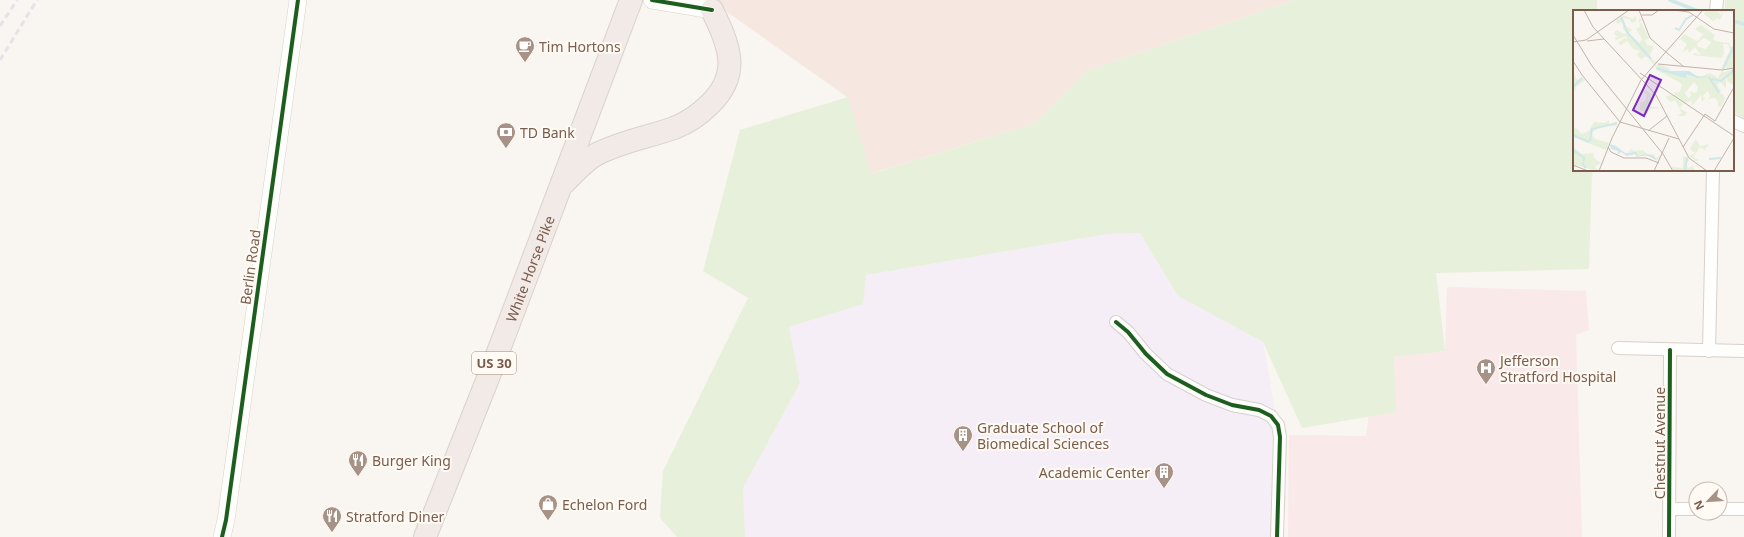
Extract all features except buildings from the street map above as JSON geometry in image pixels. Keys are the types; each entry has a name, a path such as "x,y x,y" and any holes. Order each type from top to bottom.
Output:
{"highway":[{"name":"White Horse Pike","path":"426,537 492,368 631,0"},
{"path":"560,187 580,166 597,154 626,141 674,128 699,115 717,98 728,80 730,58 725,36 712,10"}],"street":[{"name":"Berlin Road","path":"222,537 226,520 298,0"},
{"path":"652,0 712,10"},
{"path":"1716,10 1717,0"},
{"path":"1734,121 1744,126"},
{"path":"1709,351 1713,171"},
{"path":"1116,322 1128,332 1146,354 1168,374 1206,395 1232,405 1259,410 1271,416 1278,425 1280,437 1277,537"},
{"path":"1618,348 1744,351"},
{"name":"Chestnut Avenue","path":"1669,537 1670,350"},
{"path":"1670,509 1688,509"},
{"path":"1728,509 1744,509"}],"shaded area":[{"path":"710,0 1295,0 1086,71 1036,123 870,174 847,97"},
{"path":"1140,233 1178,296 1263,342 1280,437 1277,537 745,537 743,488 800,383 789,327 862,304 866,275 1107,234"},
{"name":"Jefferson Stratford Hospital","path":"1447,287 1586,291 1589,330 1576,335 1582,537 1288,537 1289,435 1366,436 1369,414 1395,412 1394,357 1445,351"}],"green space":[{"path":"1295,0 1597,0 1597,10 1573,10 1573,171 1592,171 1589,269 1436,273 1445,351 1394,357 1396,412 1302,428 1263,342 1178,296 1140,233 1107,234 866,275 863,304 789,327 800,383 743,488 745,537 677,537 660,518 663,471 748,298 703,271 740,130 848,97 871,174 1036,123 1086,71"},
{"path":"1725,0 1744,0 1744,118 1734,113 1734,10 1725,10"}],"waterway":[{"path":"1670,0 1695,10"},
{"path":"1734,21 1744,24"}],"railway":[{"path":"0,26 17,0"},
{"path":"0,60 37,0"}],"cycle path":[{"path":"222,537 226,520 298,0"},
{"path":"652,0 712,10"},
{"path":"1116,322 1128,332 1146,354 1167,374 1206,395 1232,405 1259,410 1271,416 1278,425 1280,437 1277,537"},
{"path":"1669,537 1670,350"}],"place":[{"name":"Tim Hortons","path":"525,63"},
{"name":"TD Bank","path":"506,149"},
{"name":"Jefferson Stratford Hospital","path":"1486,385"},
{"name":"Graduate School of Biomedical Sciences","path":"963,452"},
{"name":"Burger King","path":"358,477"},
{"name":"Academic Center","path":"1164,489"},
{"name":"Echelon Ford","path":"548,521"},
{"name":"Stratford Diner","path":"332,533"}]}
